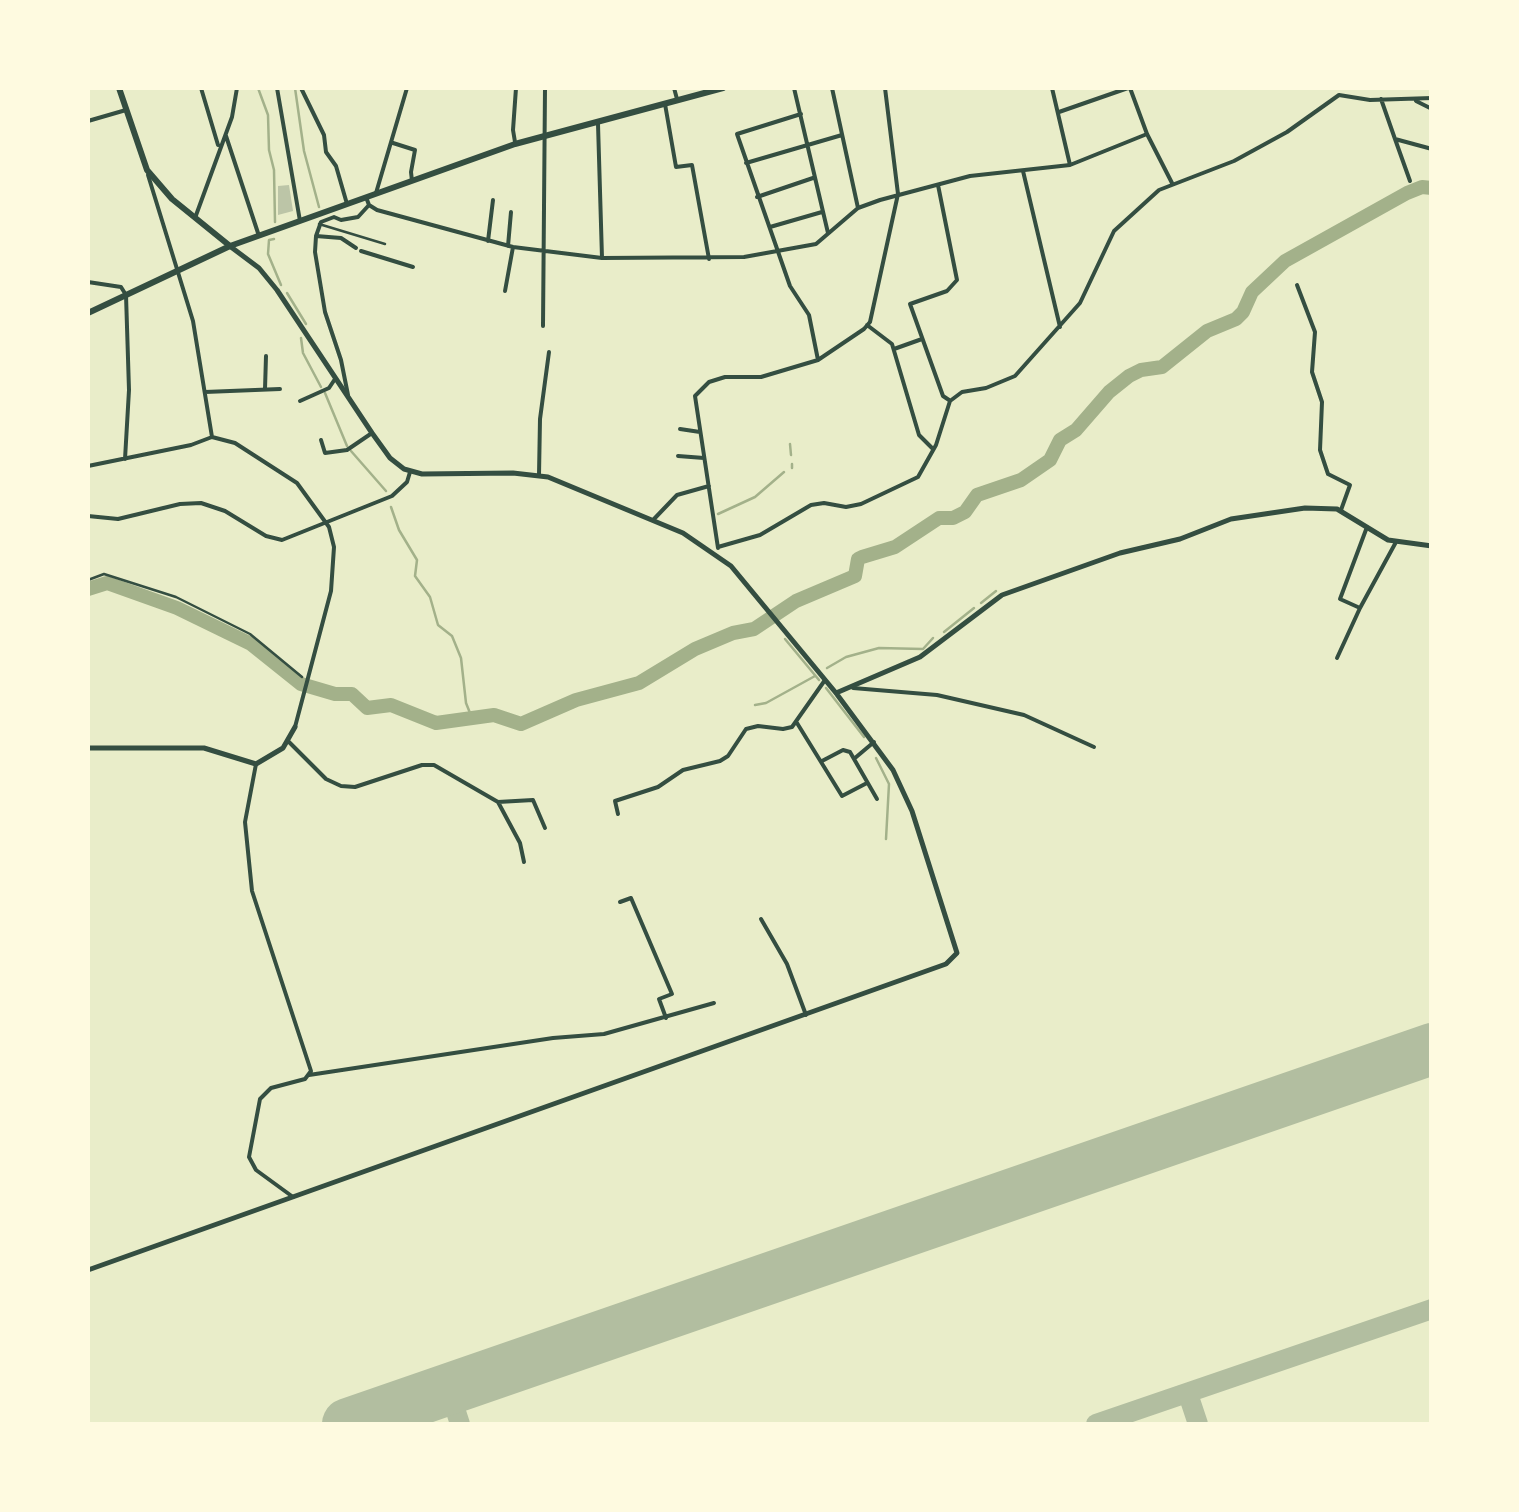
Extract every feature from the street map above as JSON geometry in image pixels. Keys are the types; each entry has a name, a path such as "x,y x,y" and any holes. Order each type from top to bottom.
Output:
{"main road":[{"path":"118,88 147,170 163,190 230,246"},
{"path":"88,313 230,246 346,204 367,201 376,194 544,134 723,88"}],"street":[{"path":"201,88 219,148"},
{"path":"195,218 232,118 237,88"},
{"path":"277,88 300,221"},
{"path":"301,88 324,135 326,152 336,166 346,204"},
{"path":"516,88 516,144"},
{"path":"543,326 545,88"},
{"path":"674,88 677,100"},
{"path":"794,88 828,233"},
{"path":"832,88 858,208"},
{"path":"695,396 709,382 725,377 761,377 818,360 867,325 898,194 885,88"},
{"path":"1052,88 1070,165"},
{"path":"1059,112 1129,88 1172,183"},
{"path":"1337,88 1339,95"},
{"path":"1372,88 1410,181"},
{"path":"376,194 406,89 416,92"},
{"path":"717,550 760,536 811,505 861,504 912,481 933,450 950,401 962,392 986,388 1015,376 1080,303 1114,231 1141,204 1172,183 1234,161 1287,132 1339,95 1432,98"},
{"path":"1412,100 1432,109"},
{"path":"664,102 676,167 692,165 709,259"},
{"path":"88,121 126,110"},
{"path":"800,114 737,134 790,286 809,315 818,360"},
{"path":"598,120 602,258"},
{"path":"225,134 259,236"},
{"path":"319,224 334,217 358,217 367,201 511,246 602,258 709,259 816,244 858,208 898,194 970,176 1070,165 1147,134"},
{"path":"746,163 842,135"},
{"path":"1395,139 1432,150"},
{"path":"391,143 415,150 412,181"},
{"path":"147,170 179,269 199,349 212,437"},
{"path":"1023,171 1060,327"},
{"path":"757,197 813,178"},
{"path":"938,185 957,280 947,292 910,304 943,396 950,401"},
{"path":"488,241 493,200"},
{"path":"505,291 511,212"},
{"path":"770,227 822,212"},
{"path":"319,224 315,252 325,312 341,360 348,400"},
{"path":"319,224 385,244"},
{"path":"316,236 341,238 358,249 413,267"},
{"path":"88,1270 946,964 957,953 912,812 893,770 784,627 717,550 654,519 539,475 410,472 390,458 277,290 258,268 230,246"},
{"path":"88,282 121,287 126,295 129,393 125,459"},
{"path":"1298,285 1315,332 1312,372 1322,402 1320,450 1328,474 1350,485 1341,510"},
{"path":"867,325 894,349 918,435 933,450"},
{"path":"894,349 922,339"},
{"path":"539,475 540,419 549,352"},
{"path":"265,390 266,356"},
{"path":"300,401 336,379"},
{"path":"205,392 280,389"},
{"path":"688,392 695,396"},
{"path":"695,396 717,550"},
{"path":"680,428 700,432"},
{"path":"321,440 325,454 350,448 372,433"},
{"path":"88,466 191,445 212,437 236,443 297,483 325,522 334,547 334,572 308,679 289,742 256,764 245,822 252,891 284,984 309,1075"},
{"path":"678,456 704,458"},
{"path":"88,516 118,519 200,503 282,540 392,496 407,482 410,472"},
{"path":"654,519 676,495 709,486"},
{"path":"836,692 920,656 990,603 1028,585 1120,552 1180,539 1231,519 1306,508 1341,510 1396,542 1432,546"},
{"path":"1360,608 1340,599 1367,527"},
{"path":"1336,658 1396,542"},
{"path":"618,814 615,801 658,787 683,770 728,756 746,729 758,726 783,730 797,723 825,679"},
{"path":"848,687 937,695 1024,715 1094,747"},
{"path":"797,723 842,796 867,783"},
{"path":"289,742 326,779 341,786 354,787 434,765 498,802 520,843 524,862"},
{"path":"853,759 874,742"},
{"path":"88,748 204,748 256,764"},
{"path":"821,762 844,750 877,799"},
{"path":"498,802 532,800 545,828"},
{"path":"620,902 631,898 672,994 658,999 666,1018"},
{"path":"762,920 787,964 806,1015"},
{"path":"293,1197 280,1191 252,1164 250,1141 264,1094 309,1075 553,1038 604,1034 714,1003"}],"path":[{"path":"88,580 104,574 176,597 250,634 308,679"}],"building":[{"path":"289,185 293,211 278,215 278,186"}],"waterway":[{"path":"258,88 268,115 275,222"},
{"path":"295,88 304,151 319,207"},
{"path":"88,589 107,583 177,608 251,644 301,684 335,694 352,694 367,708 391,705 436,723 494,715 521,724 576,700 639,683 695,649 754,629 796,601 855,576 858,559 895,547 939,518 953,518 965,512 977,495 1021,480 1050,460 1060,440 1076,430 1109,392 1129,376 1162,367 1207,331 1236,319 1252,292 1285,261 1407,193 1432,188"},
{"path":"274,239 269,240 268,254 281,285"},
{"path":"287,293 306,324"},
{"path":"301,338 303,353 321,387"},
{"path":"325,393 347,446"},
{"path":"790,444 791,455"},
{"path":"351,451 386,491"},
{"path":"718,514 755,497 784,472"},
{"path":"391,507 417,560 415,576 430,597 438,625 452,636 461,658 466,703 472,718"},
{"path":"981,603 996,591"},
{"path":"944,632 974,608"},
{"path":"827,668 846,657 879,648 923,649 933,638"},
{"path":"785,639 819,680"},
{"path":"755,705 815,676"},
{"path":"826,688 864,737"},
{"path":"876,758 889,784 886,839"}],"taxiway":[{"path":"1096,1424 1432,1309"},
{"path":"449,1390 460,1424"},
{"path":"1188,1394 1198,1424"}],"runway":[{"path":"348,1424 1432,1049"}]}
